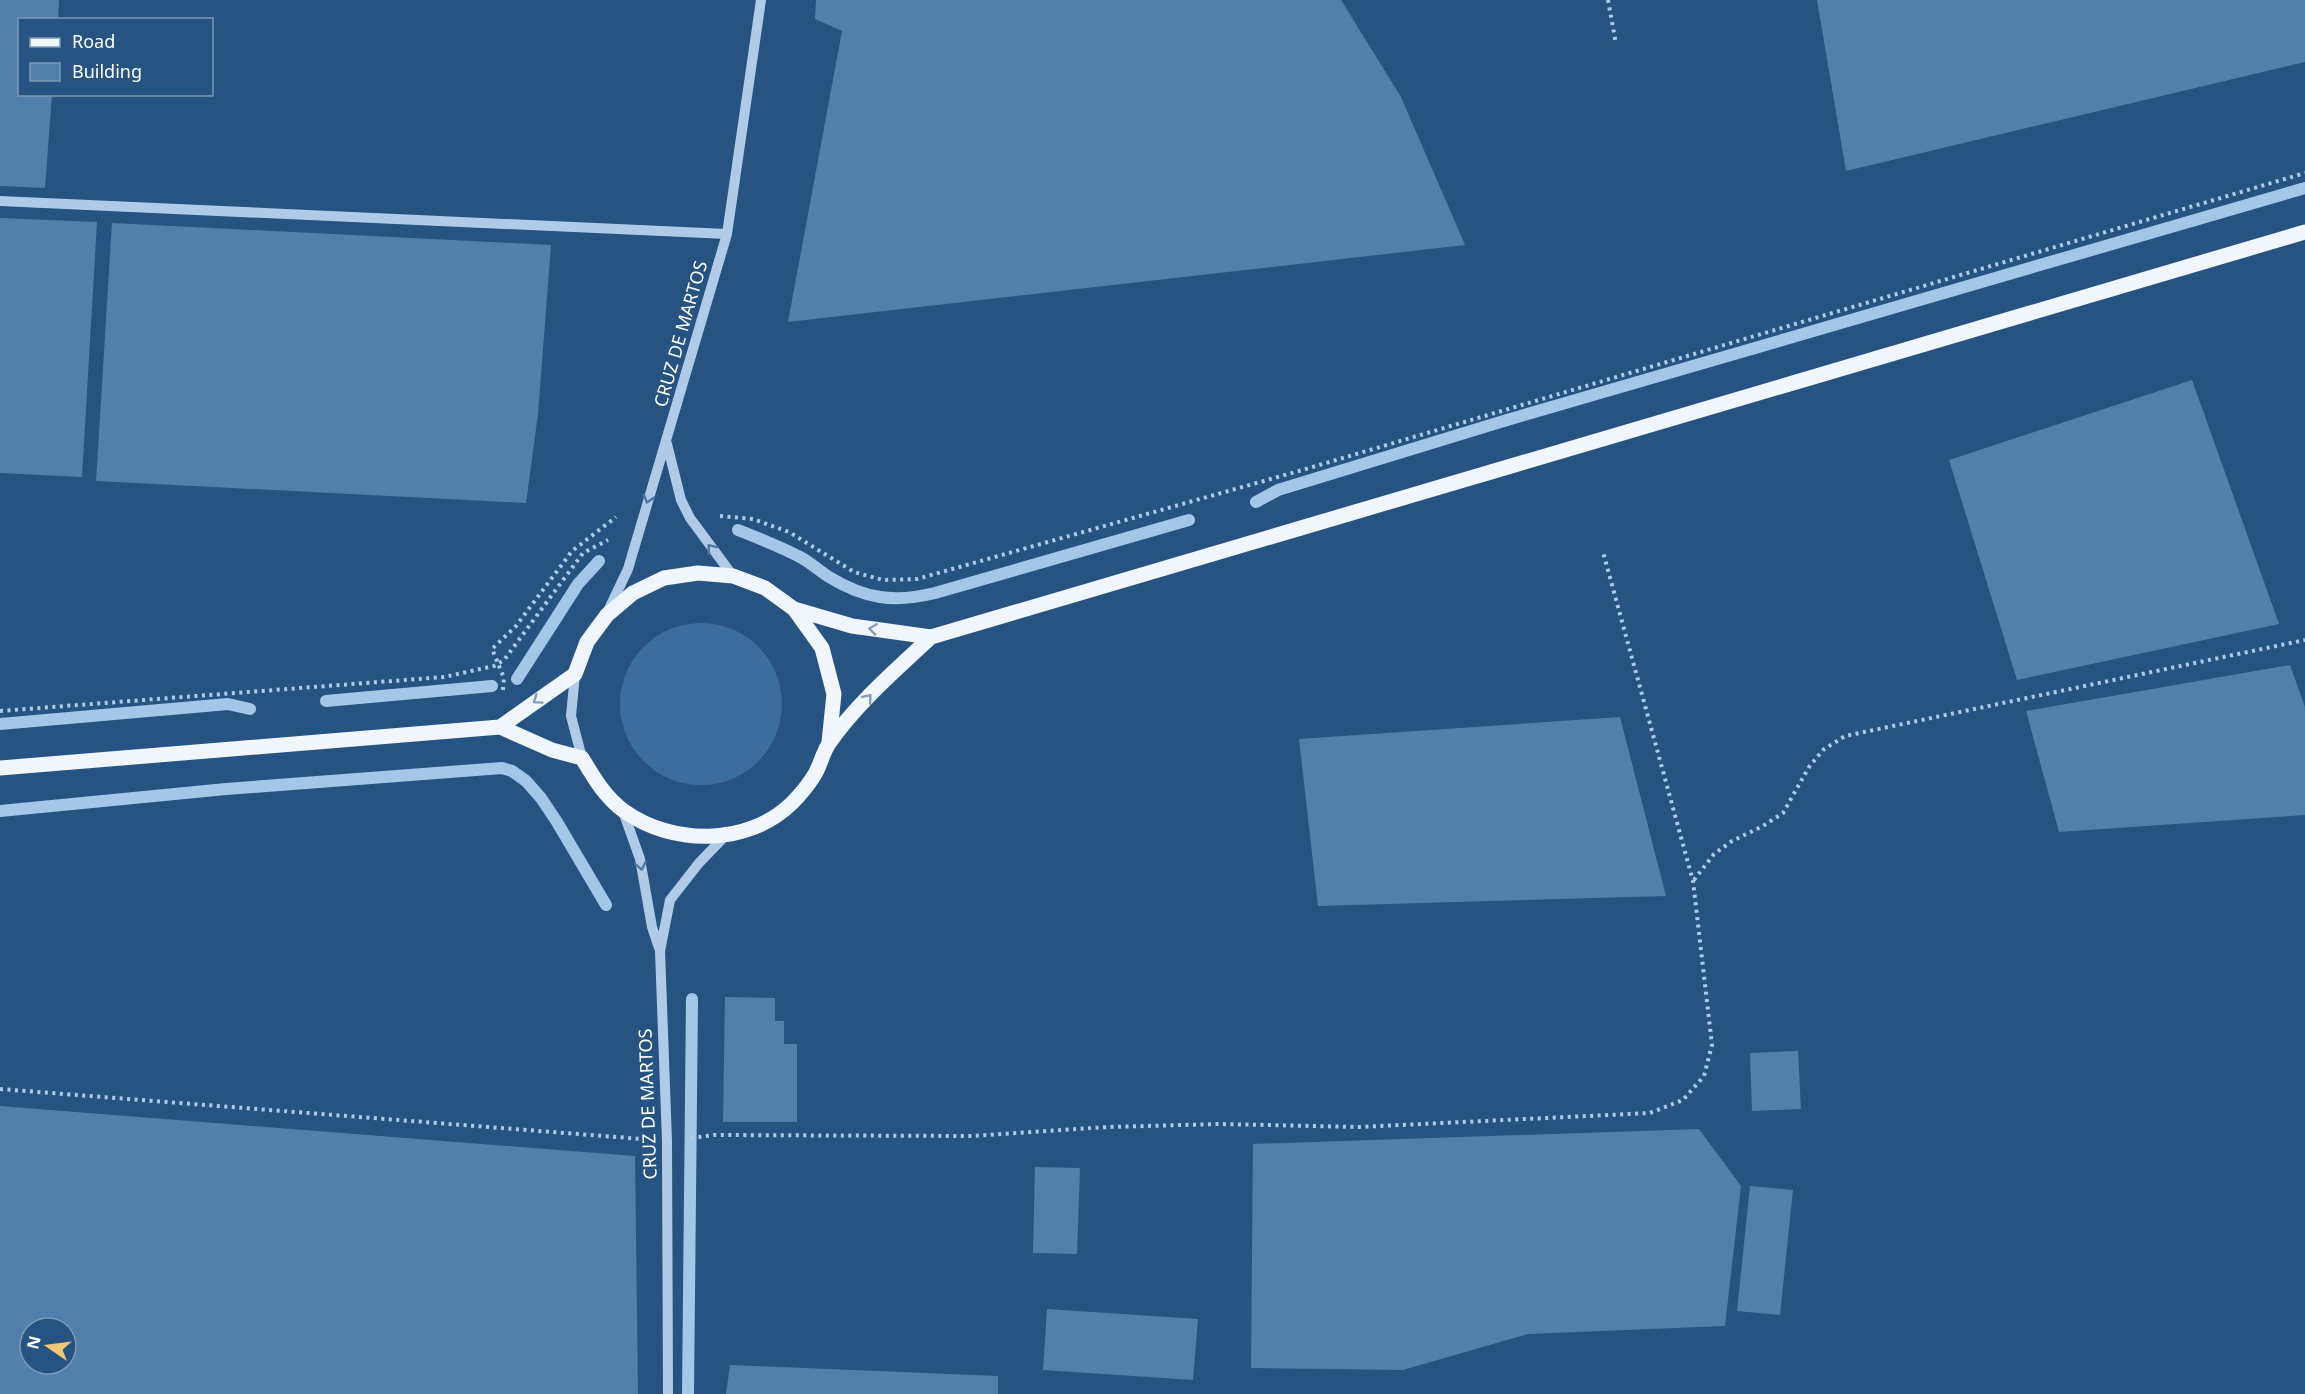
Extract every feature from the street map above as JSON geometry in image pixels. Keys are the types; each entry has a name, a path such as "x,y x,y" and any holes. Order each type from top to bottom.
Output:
{"main road":[{"path":"794,609 852,626 931,637 2305,232"},
{"path":"500,727 575,674 587,642 607,615 633,592 664,578 698,573 733,576 765,588 794,609 822,648 834,694 829,742"},
{"path":"0,768 500,727 552,750 582,758 599,787 623,811 655,828 690,837 726,835 760,824 791,804 814,776 829,742 877,687 931,637"}],"street":[{"name":"CRUZ DE MARTOS","path":"607,615 628,569 727,234 761,0"},
{"path":"0,201 727,234"},
{"path":"666,444 681,500 690,518 733,576"},
{"path":"575,674 571,716 582,758"},
{"path":"623,811 640,859 652,927 660,951"},
{"name":"CRUZ DE MARTOS","path":"668,1394 667,1141 660,951 670,900 699,863 726,835"}],"path":[{"path":"1608,0 1616,44"},
{"path":"690,518 726,516 753,519 789,532 854,572 883,580 917,579 1357,454 2305,173"},
{"path":"500,727 504,678 492,649 516,626 572,551 636,501 647,501"},
{"path":"0,711 444,676 494,666 504,660 583,553 628,531 640,528"},
{"path":"714,1135 972,1136 1108,1127 1220,1125 1359,1127 1650,1113 1683,1101 1704,1076 1712,1045 1693,880 1603,552"},
{"path":"1693,880 1714,854 1731,841 1763,826 1783,813 1809,767 1823,750 1845,736 2305,640"},
{"path":"0,1089 667,1141"}],"shaded area":[{"path":"701,623 732,629 758,647 776,673 782,704 776,735 758,761 732,779 701,785 670,779 644,761 626,735 620,704 626,673 644,647 670,629"}],"building":[{"path":"0,0 59,0 58,18 18,18 18,96 52,96 45,188 0,186"},
{"path":"816,0 1341,0 1401,97 1465,245 788,322 842,31 815,19"},
{"path":"1817,0 2305,0 2305,62 1846,171"},
{"path":"0,218 97,222 82,477 0,473"},
{"path":"112,223 551,245 538,414 526,503 96,481"},
{"path":"2192,380 2279,624 2017,680 1949,460"},
{"path":"2290,665 2305,707 2305,815 2059,832 2026,711"},
{"path":"1620,717 1666,896 1318,906 1299,739"},
{"path":"725,997 775,998 775,1021 784,1021 784,1044 797,1044 797,1122 723,1122"},
{"path":"1798,1051 1801,1109 1752,1111 1750,1053"},
{"path":"0,1106 635,1156 638,1394 0,1394"},
{"path":"1699,1129 1741,1186 1725,1326 1528,1334 1403,1370 1251,1368 1253,1144"},
{"path":"1035,1167 1080,1168 1077,1254 1033,1253"},
{"path":"1750,1186 1793,1190 1780,1315 1737,1311"},
{"path":"1047,1309 1198,1319 1193,1380 1043,1370"},
{"path":"730,1365 998,1376 998,1394 726,1394"}],"waterway":[{"path":"1256,502 1278,490 1507,420 2305,188"},
{"path":"738,530 802,558 829,577 855,590 880,597 906,598 935,593 1189,520"},
{"path":"517,679 578,584 599,561"},
{"path":"326,701 492,686"},
{"path":"0,724 228,704 250,709"},
{"path":"0,811 226,789 502,768 512,771 526,781 541,798 606,905"},
{"path":"688,1394 692,999"}]}
